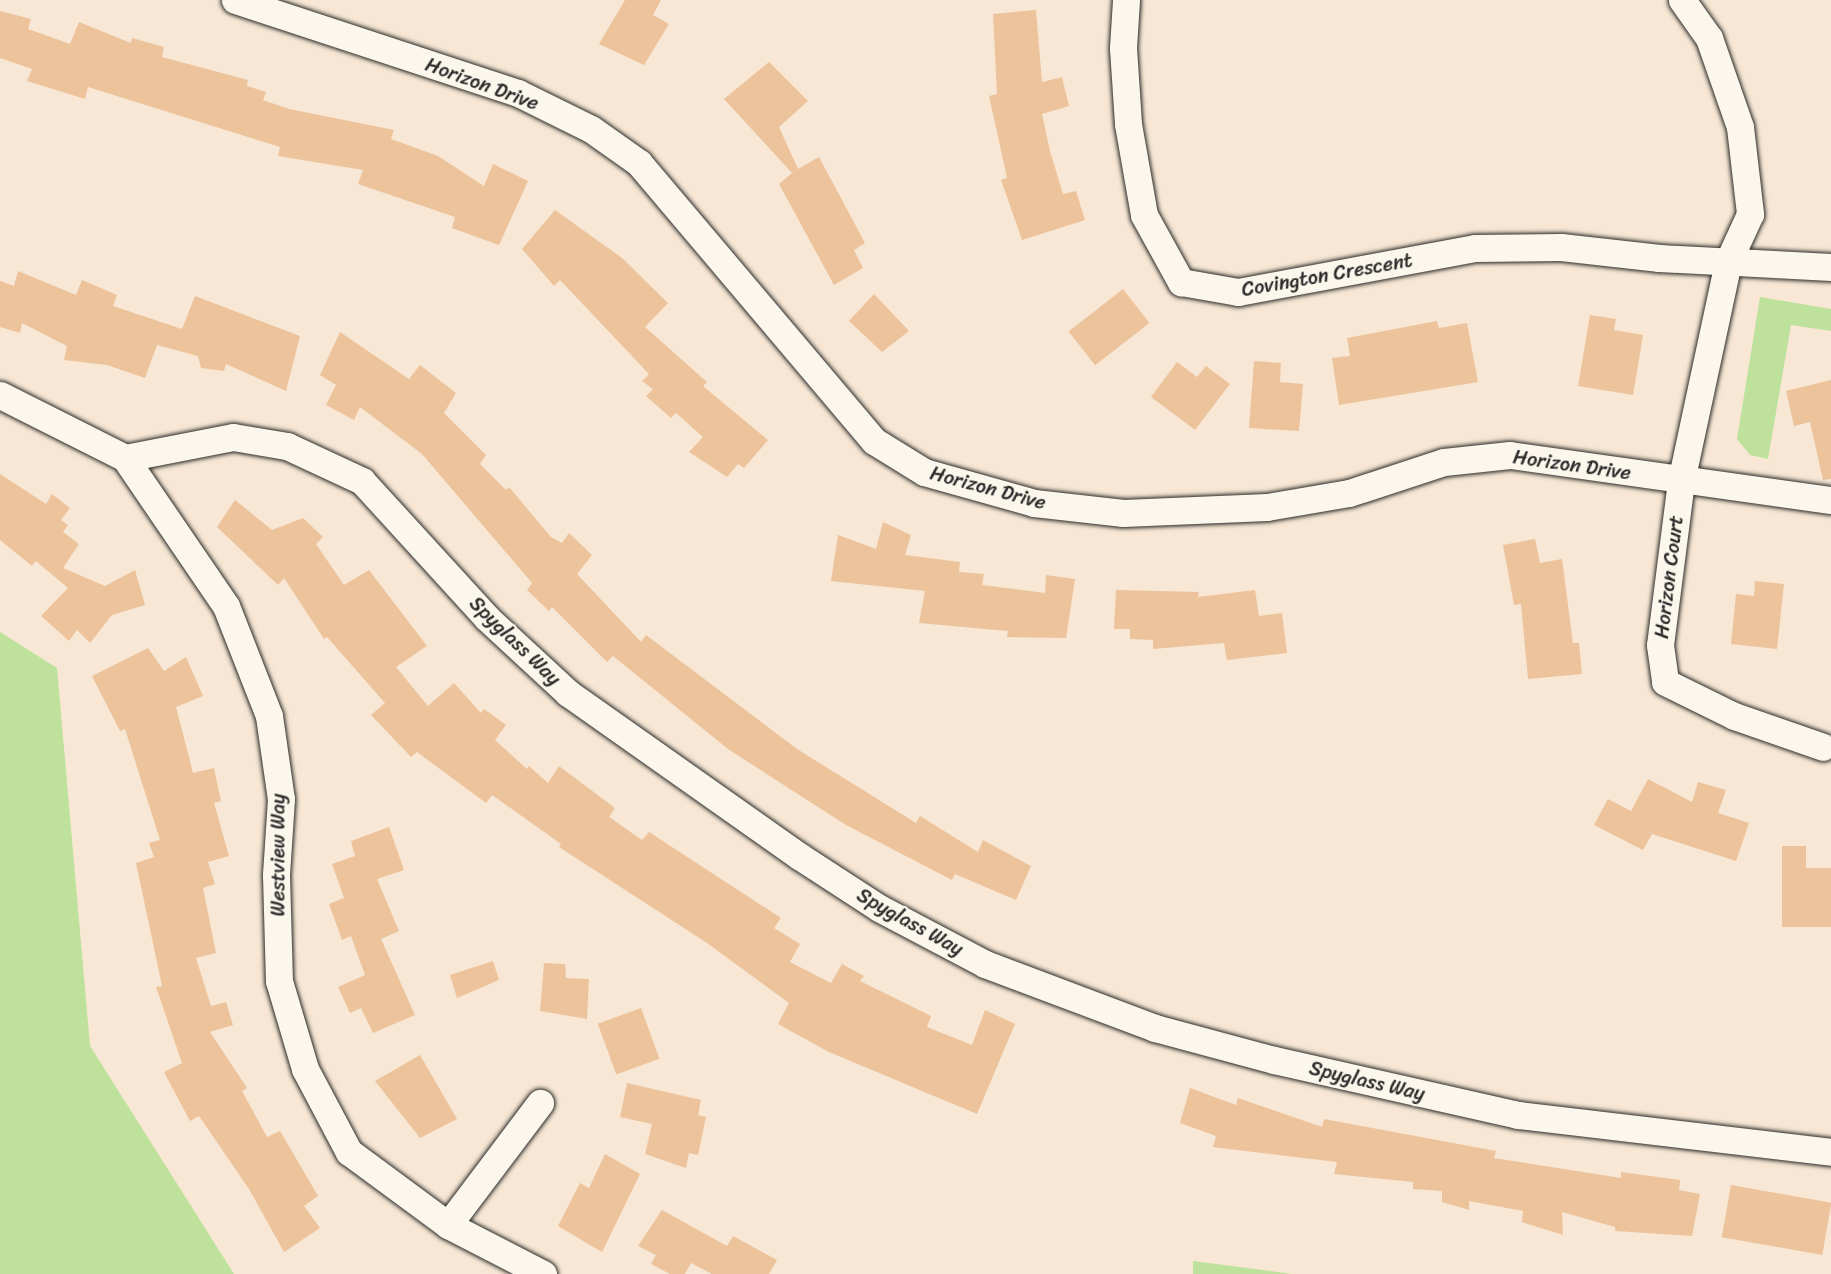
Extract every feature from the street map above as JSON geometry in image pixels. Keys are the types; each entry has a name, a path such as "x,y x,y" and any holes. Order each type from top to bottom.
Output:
{"street":[{"name":"Horizon Drive","path":"236,0 518,93 591,129 639,163 874,441 924,472 1034,503 1123,513 1267,507 1349,493 1444,462 1510,455 1681,481 1831,500"},
{"name":"Covington Crescent","path":"1126,0 1123,48 1128,124 1144,215 1181,282 1238,292 1475,248 1561,247 1728,262"},
{"path":"1681,481 1728,262 1750,214 1740,127 1709,38 1682,0"},
{"path":"1728,262 1831,267"},
{"name":"Westview Way","path":"0,395 125,458 226,606 269,716 281,799 276,875 279,981 305,1069 349,1152 448,1225 543,1274"},
{"name":"Spyglass Way","path":"125,458 233,437 286,446 362,481 487,618 568,693 799,856 879,908 985,964 1155,1028 1506,1112 1831,1152"},
{"name":"Horizon Court","path":"1681,481 1660,645 1665,682 1734,716 1823,747"},
{"path":"448,1225 540,1103"}],"green space":[{"path":"1760,297 1831,309 1831,331 1791,325 1768,459 1750,455 1737,439"},
{"path":"0,632 57,668 90,1046 234,1274 0,1274"},
{"path":"1193,1261 1292,1274 1193,1274"}],"building":[{"path":"625,0 661,0 653,15 669,24 644,65 599,44"},
{"path":"1036,10 1042,82 1062,77 1069,106 1042,114 1050,151 1063,194 1076,191 1085,220 1022,240 1001,180 1007,178 989,96 997,94 993,14"},
{"path":"0,11 31,19 28,29 70,44 79,22 131,43 132,38 164,47 162,57 248,80 247,86 266,92 263,100 289,109 394,130 391,139 438,156 484,186 493,164 528,181 499,245 452,228 455,217 358,184 363,170 278,156 280,147 88,87 85,99 27,81 32,69 0,58"},
{"path":"769,62 808,101 779,127 798,169 819,157 865,243 854,250 863,268 834,285 779,184 792,173 724,99"},
{"path":"555,210 622,258 668,303 645,327 707,382 703,386 768,440 744,468 738,464 727,477 689,452 703,437 676,413 671,418 646,396 653,389 642,381 649,374 560,280 554,286 522,249"},
{"path":"18,271 76,295 82,280 117,295 113,306 182,329 195,296 300,336 286,391 226,364 224,371 201,368 198,356 157,345 145,378 107,365 64,360 67,346 22,323 20,333 0,327 0,281 14,286"},
{"path":"1123,289 1149,323 1095,365 1069,331"},
{"path":"874,294 909,331 882,352 849,321"},
{"path":"1590,315 1616,319 1614,330 1643,335 1633,395 1578,386"},
{"path":"1437,321 1439,328 1467,323 1478,382 1339,405 1332,358 1350,356 1347,338"},
{"path":"340,332 409,379 420,365 456,393 444,413 486,455 480,464 506,490 509,487 551,537 562,543 569,533 592,555 577,574 641,642 646,635 797,749 916,823 920,816 978,852 983,840 1031,866 1016,900 955,874 952,880 846,825 728,749 613,656 607,662 552,607 549,611 527,590 532,583 422,454 360,407 354,420 326,405 336,385 320,375"},
{"path":"1254,361 1281,363 1280,382 1303,384 1299,431 1249,428"},
{"path":"1177,362 1197,377 1206,366 1230,384 1195,430 1151,397"},
{"path":"1831,380 1831,479 1823,480 1810,422 1794,426 1786,391"},
{"path":"0,474 46,504 52,494 70,508 61,520 68,525 63,532 79,544 63,568 105,586 135,570 145,605 112,615 90,643 77,630 69,641 41,616 68,588 36,561 32,566 0,540"},
{"path":"235,500 272,530 303,518 323,537 316,544 344,585 369,570 427,646 396,667 428,706 454,683 481,713 484,709 506,725 495,740 527,769 529,766 548,783 559,766 615,808 609,817 642,840 649,832 781,918 774,928 800,944 790,962 831,983 842,964 864,976 860,981 931,1016 927,1027 972,1045 985,1010 1015,1024 977,1114 829,1052 778,1024 789,1003 707,943 559,847 561,844 492,795 486,803 417,752 411,757 371,715 385,703 327,637 324,639 284,578 278,585 217,527"},
{"path":"883,522 911,535 905,555 960,562 959,572 984,574 982,585 1045,593 1046,575 1075,579 1066,638 1007,637 1008,631 919,623 925,591 831,581 838,535 876,549"},
{"path":"1535,539 1540,563 1562,559 1573,643 1579,643 1582,674 1528,679 1521,604 1514,605 1503,545"},
{"path":"1755,581 1784,584 1777,649 1731,644 1736,594 1754,596"},
{"path":"1116,590 1199,592 1198,597 1255,590 1259,616 1282,613 1287,653 1227,660 1224,643 1153,649 1153,640 1130,639 1130,629 1114,629"},
{"path":"148,648 164,671 186,657 203,696 176,707 193,773 214,768 221,801 214,803 229,856 208,862 215,884 203,888 216,953 196,958 211,1006 226,1002 233,1025 210,1032 247,1088 242,1091 267,1137 280,1131 318,1196 304,1206 320,1228 284,1252 249,1189 199,1116 190,1121 164,1072 182,1063 156,987 162,986 136,863 154,857 149,843 160,840 125,729 120,731 92,676"},
{"path":"1648,779 1692,802 1698,782 1726,790 1718,813 1749,823 1736,861 1652,834 1643,850 1594,825 1608,799 1631,811"},
{"path":"389,827 404,870 377,879 399,931 381,939 415,1015 373,1033 361,1008 350,1013 338,987 365,975 351,936 342,940 329,904 344,898 332,864 355,856 351,841"},
{"path":"1782,846 1806,846 1806,868 1831,868 1831,927 1782,927"},
{"path":"493,961 499,980 457,998 450,975"},
{"path":"544,963 565,964 566,978 589,979 587,1019 540,1011"},
{"path":"641,1008 659,1059 616,1074 598,1024"},
{"path":"420,1055 457,1119 420,1138 375,1081"},
{"path":"627,1083 701,1100 698,1115 706,1117 698,1155 689,1153 686,1168 645,1154 652,1124 620,1117"},
{"path":"1190,1088 1236,1105 1238,1098 1322,1127 1324,1119 1496,1151 1494,1158 1621,1178 1621,1172 1680,1180 1679,1190 1700,1194 1692,1236 1615,1231 1615,1227 1562,1212 1563,1235 1522,1222 1523,1211 1469,1201 1469,1210 1442,1202 1442,1191 1413,1189 1413,1182 1334,1174 1337,1162 1213,1147 1216,1136 1180,1123"},
{"path":"605,1154 640,1174 602,1252 558,1226 580,1183 589,1188"},
{"path":"1731,1185 1831,1203 1822,1255 1722,1237"},
{"path":"662,1210 727,1246 733,1236 777,1260 769,1274 712,1274 691,1263 685,1274 670,1274 651,1264 656,1255 638,1246"}]}
